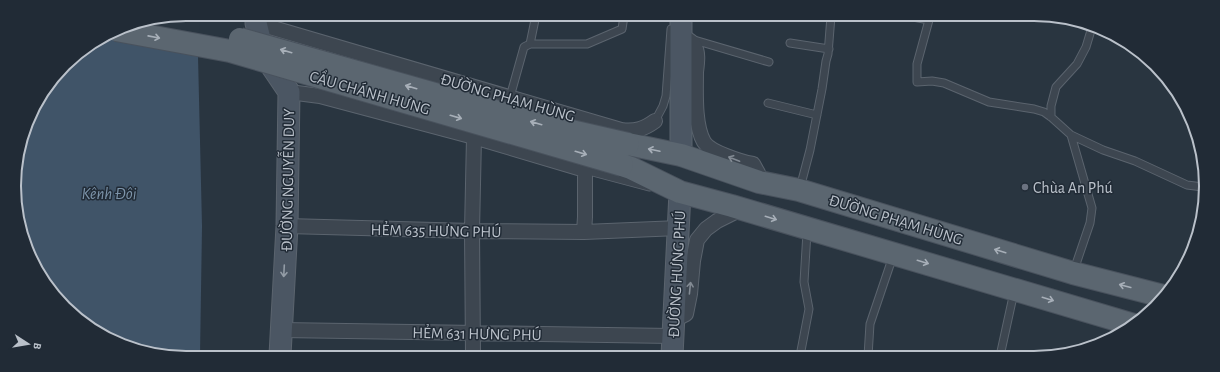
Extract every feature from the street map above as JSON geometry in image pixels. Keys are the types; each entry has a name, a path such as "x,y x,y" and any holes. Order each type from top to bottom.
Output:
{"main road":[{"name":"CẦU CHÁNH HƯNG","path":"160,23 246,40 545,125 628,144"},
{"name":"CẦU CHÁNH HƯNG","path":"128,32 230,51 622,165"},
{"name":"ĐƯỜNG PHẠM HÙNG","path":"628,144 680,155 759,182 799,190 1073,272 1158,295"},
{"name":"ĐƯỜNG PHẠM HÙNG","path":"622,165 680,192 1127,322"}],"street":[{"name":"ĐƯỜNG NGUYỄN DUY","path":"257,21 264,55 289,92 287,226 280,351"},
{"name":"ĐƯỜNG PHẠM HÙNG","path":"265,21 489,98 510,97 621,130 638,130 647,127 655,121"},
{"path":"680,155 682,26"},
{"path":"682,26 694,44 697,52 696,101 700,132 704,143 720,153 740,162 753,164 758,173 759,182"},
{"path":"289,92 320,96 476,133 585,170 584,232"},
{"path":"473,351 472,231 476,133"},
{"name":"ĐƯỜNG HƯNG PHÚ","path":"673,337 680,192"},
{"path":"673,337 686,314 697,240 706,229 717,221 741,209"},
{"name":"HẺM 635 HƯNG PHÚ","path":"287,226 472,231 584,232 678,228"},
{"name":"HẺM 631 HƯNG PHÚ","path":"281,330 673,337"}],"lane":[{"path":"530,44 535,21"},
{"path":"510,97 524,47 530,44 587,44 622,29 623,21"},
{"name":"ĐƯỜNG PHẠM HÙNG","path":"655,121 663,106 666,96 671,26 674,21"},
{"path":"799,190 810,150 817,115 829,49 832,21"},
{"path":"929,21 917,64 917,82 932,81 944,83 989,102 1044,112 1071,135 1103,150 1136,161 1187,186 1199,187"},
{"path":"682,26 769,62"},
{"path":"1051,117 1051,106 1056,87 1077,64 1086,47 1091,31"},
{"path":"790,43 829,49"},
{"path":"768,103 817,115"},
{"path":"1071,135 1092,208 1090,223 1073,272"},
{"path":"585,170 653,188"},
{"path":"801,351 809,309 804,282 808,229"},
{"path":"868,351 870,324 894,254"},
{"path":"1001,351 1015,290"}],"water":[{"name":"Kênh Đôi","path":"175,21 197,21 202,226 200,351 175,351 154,348 133,342 103,329 69,303 49,278 38,259 27,229 21,197 22,164 30,133 43,103 62,77 77,62 103,43 133,30 154,24"}],"pier":[{"path":"199,21 200,57 114,38 133,30 164,22"}],"place":[{"name":"Chùa An Phú","path":"1025,187"}]}
